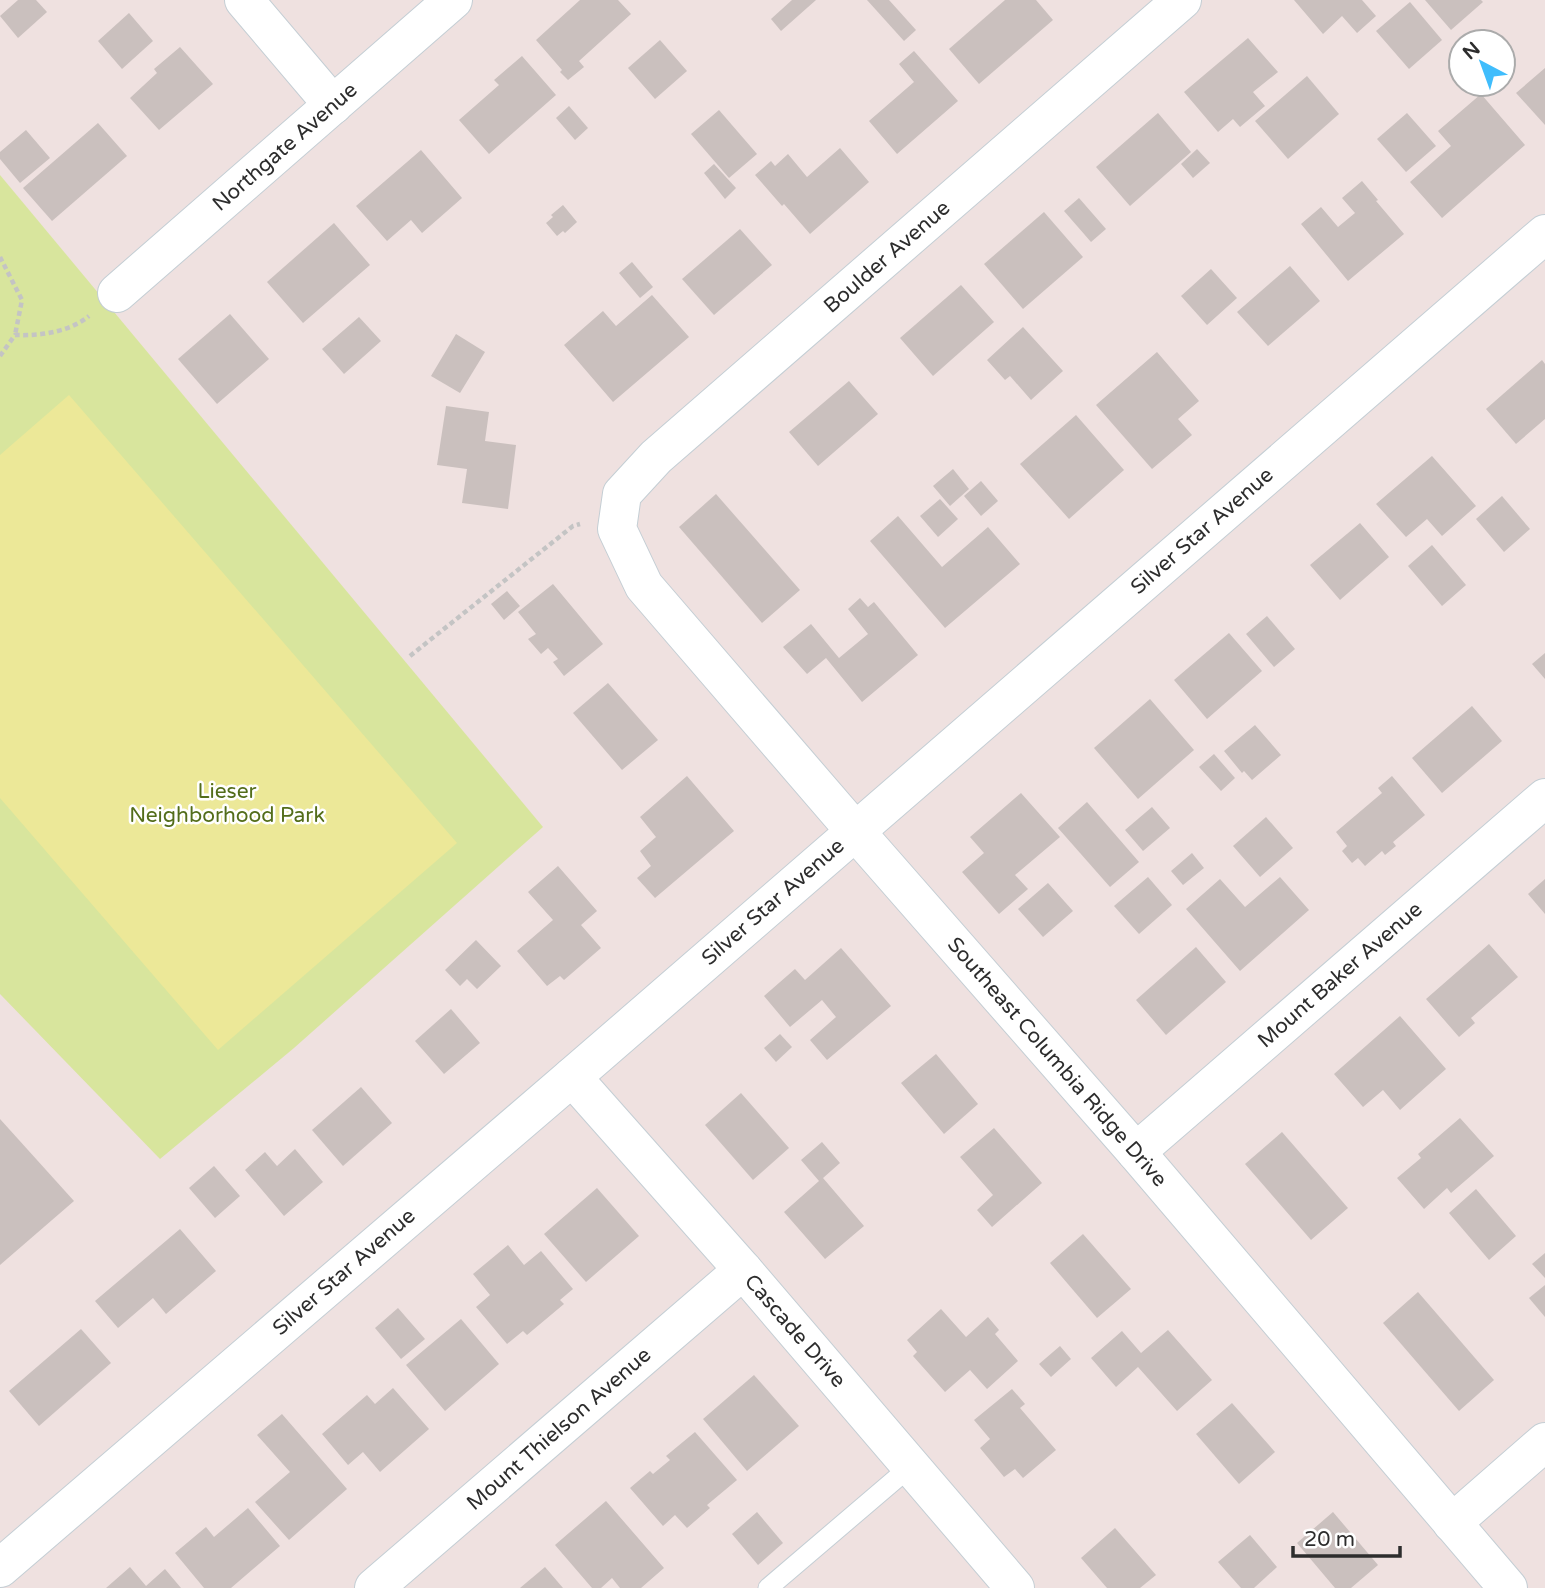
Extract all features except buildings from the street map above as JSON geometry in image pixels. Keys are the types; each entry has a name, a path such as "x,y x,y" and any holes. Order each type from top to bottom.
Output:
{"street":[{"path":"244,0 333,105"},
{"name":"Northgate Avenue","path":"117,293 453,0"},
{"name":"Boulder Avenue","path":"618,520 622,494 656,457 1182,0"},
{"name":"Silver Star Avenue","path":"0,1567 572,1077 1545,234"},
{"name":"Southeast Columbia Ridge Drive","path":"618,520 645,586 1136,1152 1508,1588"},
{"name":"Mount Baker Avenue","path":"1136,1152 1545,798"},
{"name":"Cascade Drive","path":"572,1077 743,1270 1015,1588"},
{"name":"Mount Thielson Avenue","path":"374,1588 743,1270"},
{"path":"1452,1523 1545,1442"}],"lane":[{"path":"768,1588 911,1466"}],"path":[{"path":"0,257 22,300 15,335 0,356"},
{"path":"15,335 36,336 77,325 117,293"},
{"path":"410,656 573,526 618,520"}],"green space":[{"name":"Lieser Neighborhood Park","path":"0,175 543,827 294,1048 160,1159 0,994"},
{"path":"69,395 457,843 218,1050 0,798 0,455"}]}
